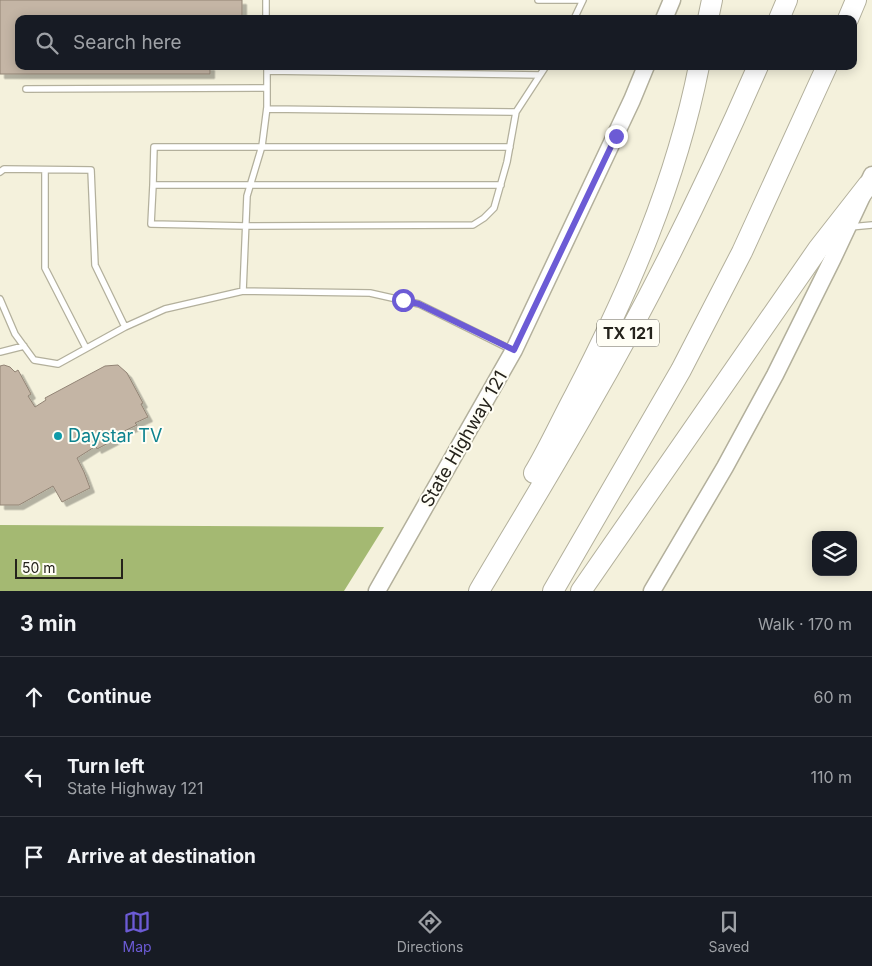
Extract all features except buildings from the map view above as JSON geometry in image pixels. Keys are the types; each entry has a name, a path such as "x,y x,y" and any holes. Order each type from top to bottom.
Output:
{"highway":[{"path":"709,15 712,0"},
{"path":"781,15 787,0"},
{"path":"850,15 856,0"},
{"path":"466,591 537,468 609,330 641,255 672,172 698,70"},
{"name":"TX 121","path":"479,591 588,408 664,267 732,126 756,70"},
{"path":"553,591 681,370 742,252 825,70"},
{"path":"581,591 818,249 870,180"}],"main road":[{"path":"666,15 672,0"},
{"name":"State Highway 121","path":"377,591 514,350 644,70"},
{"path":"652,591 775,375 870,180"}],"lane":[{"path":"266,0 266,15"},
{"path":"538,0 583,0 576,15"},
{"path":"243,291 247,196 262,146 267,109 267,70"},
{"path":"345,70 540,75"},
{"path":"510,147 154,147 151,224 246,226 473,225 494,208 510,147 516,112 543,70"},
{"path":"26,89 267,88"},
{"path":"267,109 516,112"},
{"path":"0,172 4,169 91,170 95,265 125,327"},
{"path":"45,170 45,268 86,348"},
{"path":"153,185 501,186"},
{"path":"848,228 872,225"},
{"path":"0,299 14,334 34,360 58,364 125,327 165,309 243,291 370,294 419,304 514,350"},
{"path":"0,352 24,346"}],"green space":[{"path":"0,525 384,527 344,591 0,591"}],"place":[{"name":"Daystar TV","path":"58,436"}],"route":[{"path":"403,300 419,304 514,350 616,136"}]}
